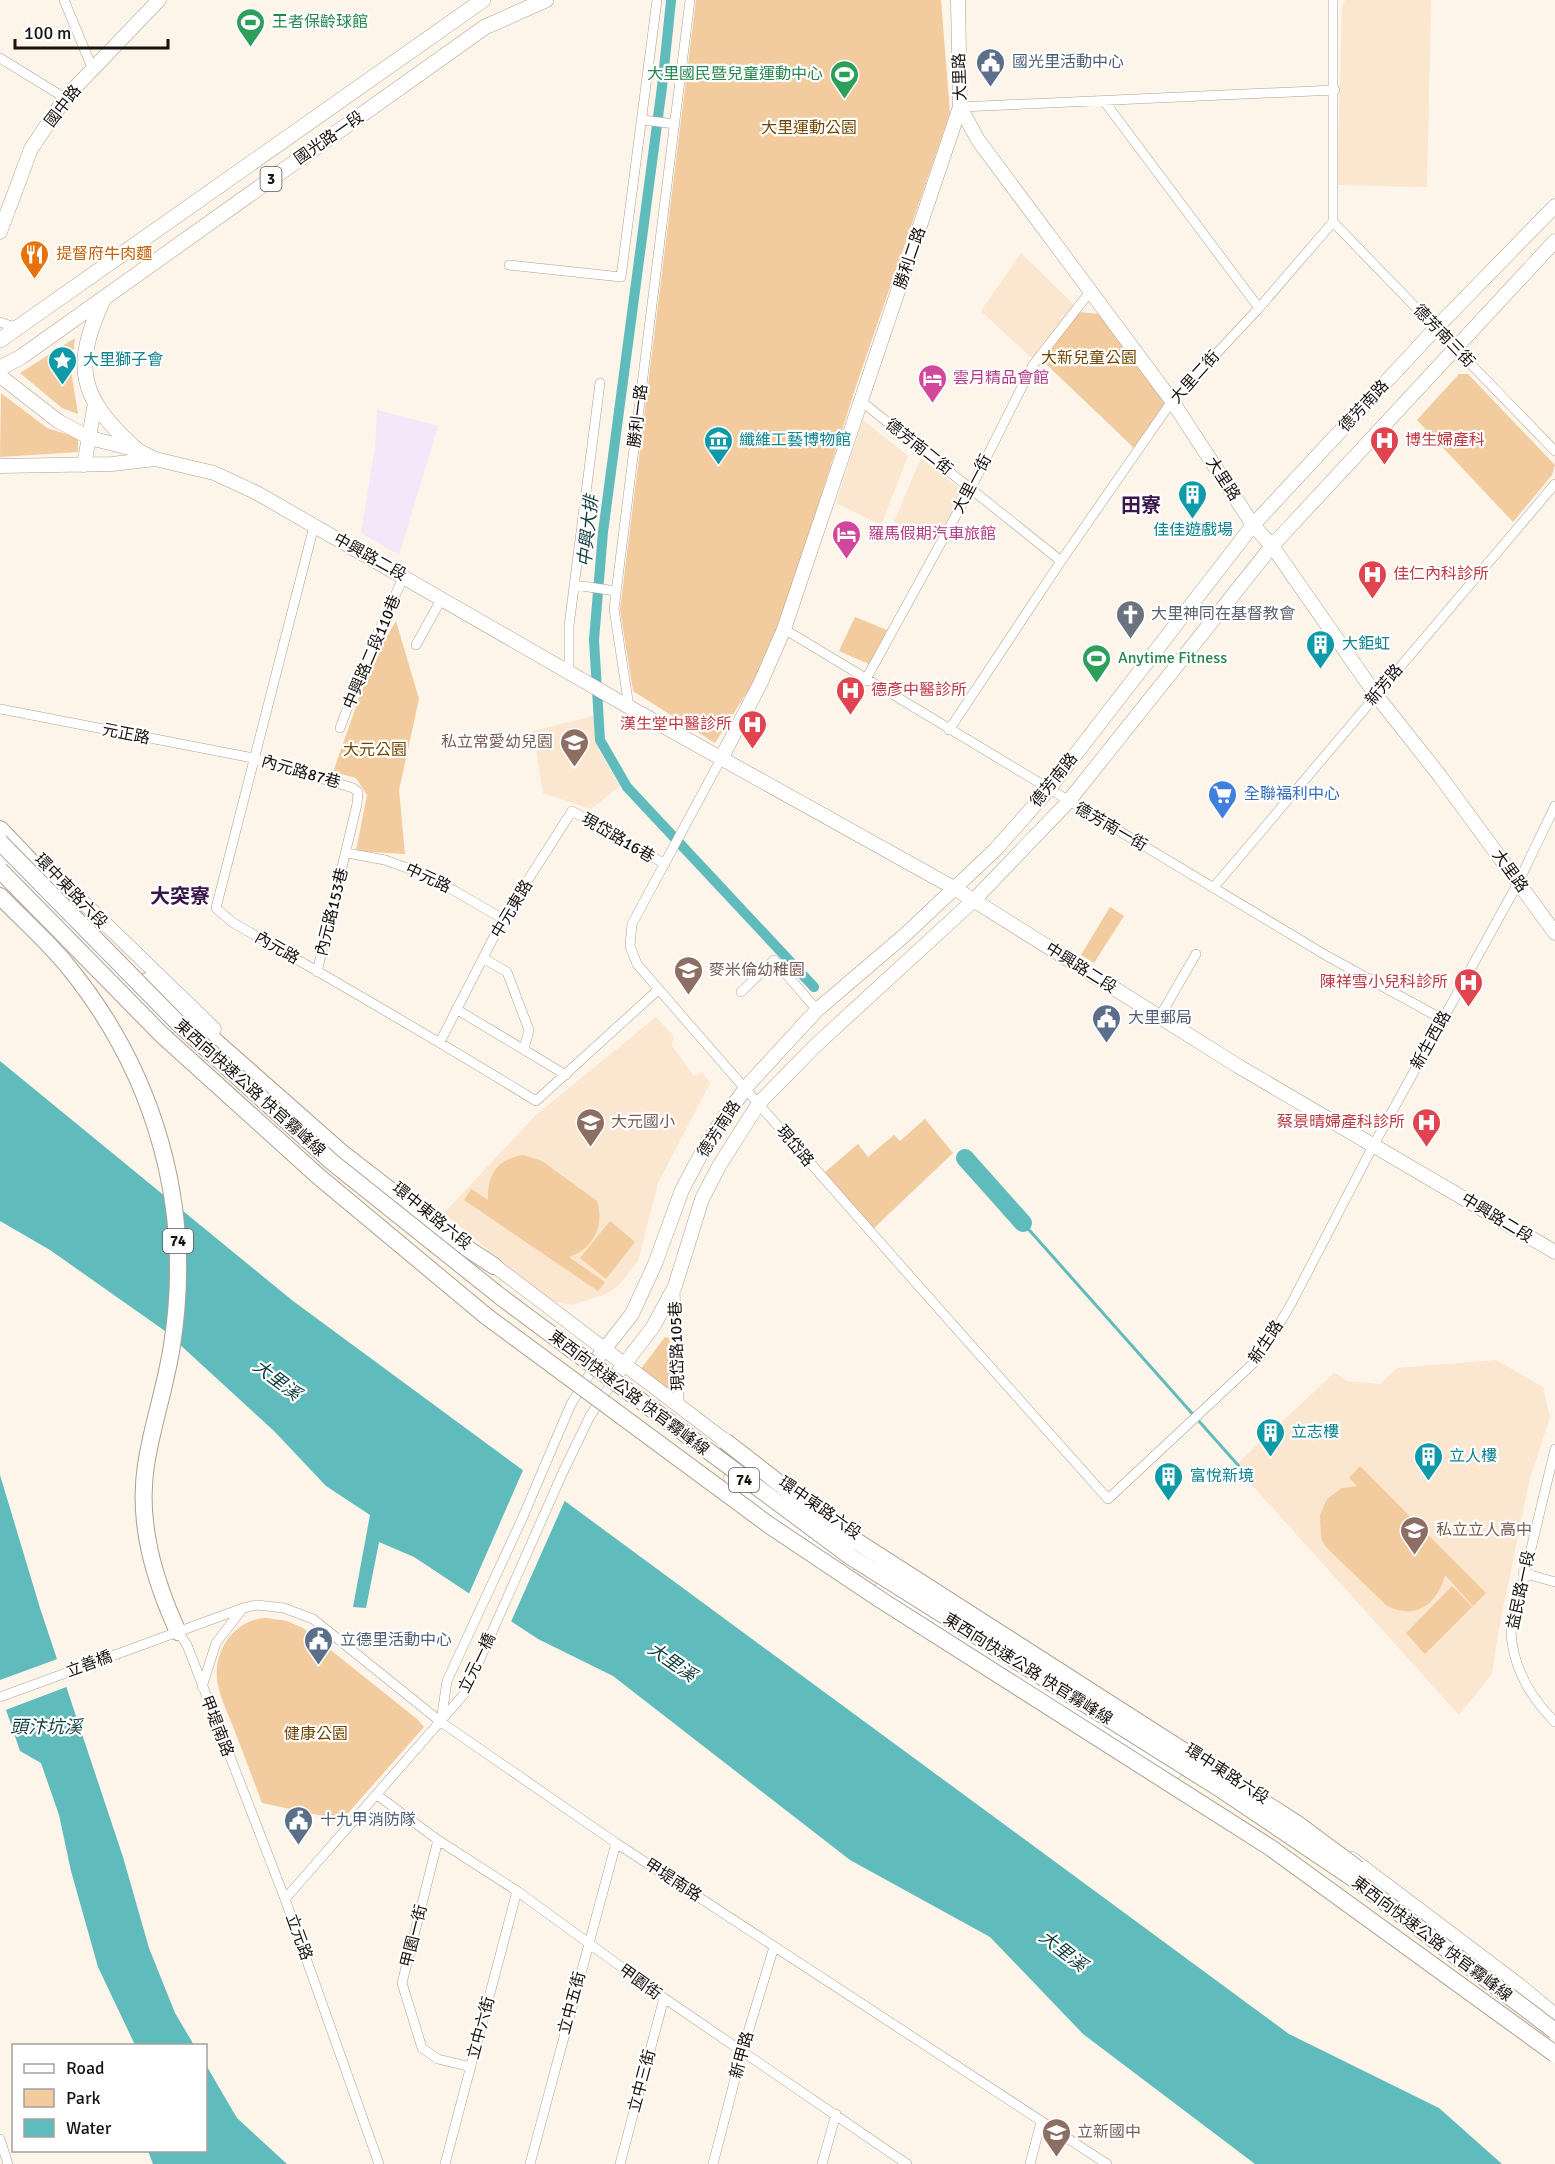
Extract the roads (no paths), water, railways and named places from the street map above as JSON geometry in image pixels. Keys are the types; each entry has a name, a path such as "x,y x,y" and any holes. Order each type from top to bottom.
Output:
{"highway":[{"path":"0,829 125,960 185,1017 341,1152 456,1241 494,1266"},
{"name":"東西向快速公路 快官霧峰線","path":"0,842 177,1022 332,1162 501,1297 851,1557 1222,1790 1354,1879 1555,2031"},
{"name":"東西向快速公路 快官霧峰線","path":"0,870 162,1035 318,1176 486,1316 769,1525 881,1600 1271,1848 1555,2054"},
{"name":"74","path":"0,896 67,965 106,1020 146,1096 165,1155 177,1221 179,1292 172,1347 146,1464 143,1507 149,1551 178,1632"},
{"path":"725,1441 839,1530 1296,1823 1392,1894 1415,1916 1430,1937"}],"main road":[{"name":"國光路一段","path":"0,340 483,0"},
{"name":"國光路一段","path":"0,368 21,357 484,27 546,0"},
{"path":"104,298 86,344 84,372 95,403 111,426 137,450"}],"street":[{"path":"63,0 93,70"},
{"name":"國中路","path":"0,232 31,149 65,98 159,0"},
{"path":"509,265 621,278 657,0"},
{"name":"勝利一路","path":"629,707 614,609 690,0"},
{"name":"大里路","path":"958,0 960,107 978,140 1089,293 1172,401 1253,525 1272,546 1376,695 1555,933"},
{"path":"1333,222 1334,0"},
{"path":"0,58 65,98"},
{"path":"960,107 1335,90"},
{"path":"1104,101 1258,308"},
{"name":"勝利二路","path":"722,757 761,682 784,629 960,107"},
{"path":"643,120 675,124"},
{"name":"德芳南路","path":"591,1372 603,1350 632,1314 655,1264 682,1190 709,1140 745,1089 817,1010 996,849 1048,790 1253,525 1436,328 1555,206"},
{"name":"大里二街","path":"950,730 1061,561 1172,401 1333,222"},
{"name":"德芳南三街","path":"1333,222 1555,451"},
{"name":"德芳南路","path":"610,1386 653,1327 675,1286 702,1199 719,1166 759,1103 815,1046 974,900 1068,802 1272,546 1555,241"},
{"name":"大里一街","path":"865,681 971,488 1034,365 1089,293"},
{"path":"0,322 11,326 24,324"},
{"name":"中興路二段","path":"0,376 58,421 90,438 137,450 156,459 214,473 236,482 404,576 629,707 954,888 1159,1018 1555,1252"},
{"path":"572,673 569,626 600,383"},
{"name":"德芳南二街","path":"861,401 1061,561"},
{"path":"84,465 95,403"},
{"name":"中興路二段","path":"0,466 84,465 156,459"},
{"name":"新芳路","path":"1214,887 1555,484"},
{"name":"內元路","path":"314,526 216,908 232,922 397,1020 440,1042 536,1101 658,989"},
{"name":"中興路二段110巷","path":"340,728 365,661 404,576"},
{"path":"575,585 616,591"},
{"path":"416,645 442,598"},
{"name":"德芳南一街","path":"784,629 865,681 1327,956 1442,1019"},
{"name":"元正路","path":"0,709 253,758"},
{"name":"現岱路","path":"722,757 632,924 630,946 637,964 759,1103 842,1203 1108,1499"},
{"name":"內元路87巷","path":"253,758 353,788 358,792 346,852"},
{"name":"新生西路","path":"1373,1146 1518,883 1555,806"},
{"name":"現岱路16巷","path":"572,811 665,864"},
{"name":"中元東路","path":"440,1042 503,919 572,811"},
{"name":"環中東路六段","path":"0,818 84,906 254,1067 346,1147 623,1366 840,1523 1312,1830 1460,1940 1555,2015"},
{"name":"中元路","path":"346,852 385,860 429,876 503,919"},
{"name":"內元路153巷","path":"317,972 346,852"},
{"name":"環中東路六段","path":"0,860 171,1027 321,1159 591,1372 818,1544 1350,1884 1555,2041"},
{"path":"1159,1018 1196,954"},
{"path":"483,958 507,972 529,1030 524,1049"},
{"path":"741,992 774,960 817,1010"},
{"path":"456,1009 566,1075"},
{"name":"新生路","path":"1108,1499 1260,1357 1291,1304 1373,1146"},
{"name":"現岱路105巷","path":"675,1286 679,1407"},
{"name":"立元一橋","path":"441,1722 447,1681 522,1519 571,1404 591,1372"},
{"name":"立元一橋","path":"441,1722 465,1693 590,1416 610,1386"},
{"name":"益民路一段","path":"1555,1449 1523,1574 1511,1632 1512,1651 1529,1690 1555,1722"},
{"path":"1523,1574 1555,1582"},
{"name":"甲堤南路","path":"285,1899 202,1687 188,1645 178,1632 243,1608 270,1606 295,1610 309,1617 441,1722 616,1843 1107,2164"},
{"name":"甲堤南路","path":"202,1687 216,1643 243,1608"},
{"name":"立善橋","path":"0,1697 178,1632"},
{"name":"立元路","path":"379,2164 285,1899 441,1722"},
{"name":"甲園街","path":"377,1795 438,1840 517,1891 664,1998 907,2164"},
{"path":"1299,1851 1312,1830"},
{"name":"甲園一街","path":"438,1840 402,1983 422,2048 438,2059 471,2067"},
{"name":"立中五街","path":"530,2164 587,1944 616,1843"},
{"name":"立中六街","path":"446,2164 517,1891"},
{"name":"新甲路","path":"713,2164 742,2052 774,1947"},
{"name":"立中三街","path":"620,2164 664,1998"},
{"path":"822,2164 836,2114"},
{"path":"1030,2164 1041,2122"},
{"path":"0,2139 8,2164"}],"water":[{"name":"大里溪","path":"0,1061 293,1301 1289,2034 1439,2108 1502,2164 1255,2164 1083,2034 990,1937 850,1860 613,1676 538,1639 414,1557 379,1542 366,1608 353,1607 370,1515 326,1486 274,1431 165,1331 50,1250 0,1221"},
{"name":"頭汴坑溪","path":"0,1475 40,1608 123,1857 149,1948 175,2013 193,2044 135,2044 98,1967 71,1871 59,1815 41,1763 20,1751 0,1692"},
{"path":"207,2067 237,2118 287,2164 153,2164 148,2152 207,2152"}],"waterway":[{"name":"中興大排","path":"671,1 662,87 603,532 594,640 600,740 627,787 814,987"},
{"path":"965,1158 1023,1223"},
{"path":"1023,1223 1253,1482"}],"place":[{"name":"王者保齡球館","path":"251,48"},
{"name":"國光里活動中心","path":"991,88"},
{"name":"大里國民暨兒童運動中心","path":"844,100"},
{"name":"提督府牛肉麵","path":"35,280"},
{"name":"大里獅子會","path":"62,386"},
{"name":"雲月精品會館","path":"932,404"},
{"name":"纖維工藝博物館","path":"718,466"},
{"name":"博生婦產科","path":"1384,466"},
{"name":"佳佳遊戲場","path":"1193,520"},
{"name":"羅馬假期汽車旅館","path":"847,560"},
{"name":"佳仁內科診所","path":"1372,600"},
{"name":"大里神同在基督教會","path":"1130,640"},
{"name":"大鉅虹","path":"1321,670"},
{"name":"Anytime Fitness","path":"1097,684"},
{"name":"德彥中醫診所","path":"850,716"},
{"name":"漢生堂中醫診所","path":"753,750"},
{"name":"私立常愛幼兒園","path":"574,768"},
{"name":"全聯福利中心","path":"1223,820"},
{"name":"麥米倫幼稚園","path":"688,996"},
{"name":"陳祥雪小兒科診所","path":"1469,1008"},
{"name":"大里郵局","path":"1107,1044"},
{"name":"大元國小","path":"590,1148"},
{"name":"蔡景晴婦產科診所","path":"1426,1148"},
{"name":"立志樓","path":"1270,1458"},
{"name":"立人樓","path":"1428,1482"},
{"name":"富悅新境","path":"1169,1502"},
{"name":"私立立人高中","path":"1415,1556"},
{"name":"立德里活動中心","path":"319,1666"},
{"name":"十九甲消防隊","path":"299,1846"},
{"name":"立新國中","path":"1056,2158"}],"district":[{"name":"田寮","path":"1141,505"},
{"name":"大突寮","path":"180,896"}],"park label":[{"name":"大里運動公園","path":"809,128"},
{"name":"大新兒童公園","path":"1089,358"},
{"name":"大元公園","path":"375,750"},
{"name":"健康公園","path":"316,1734"}]}
